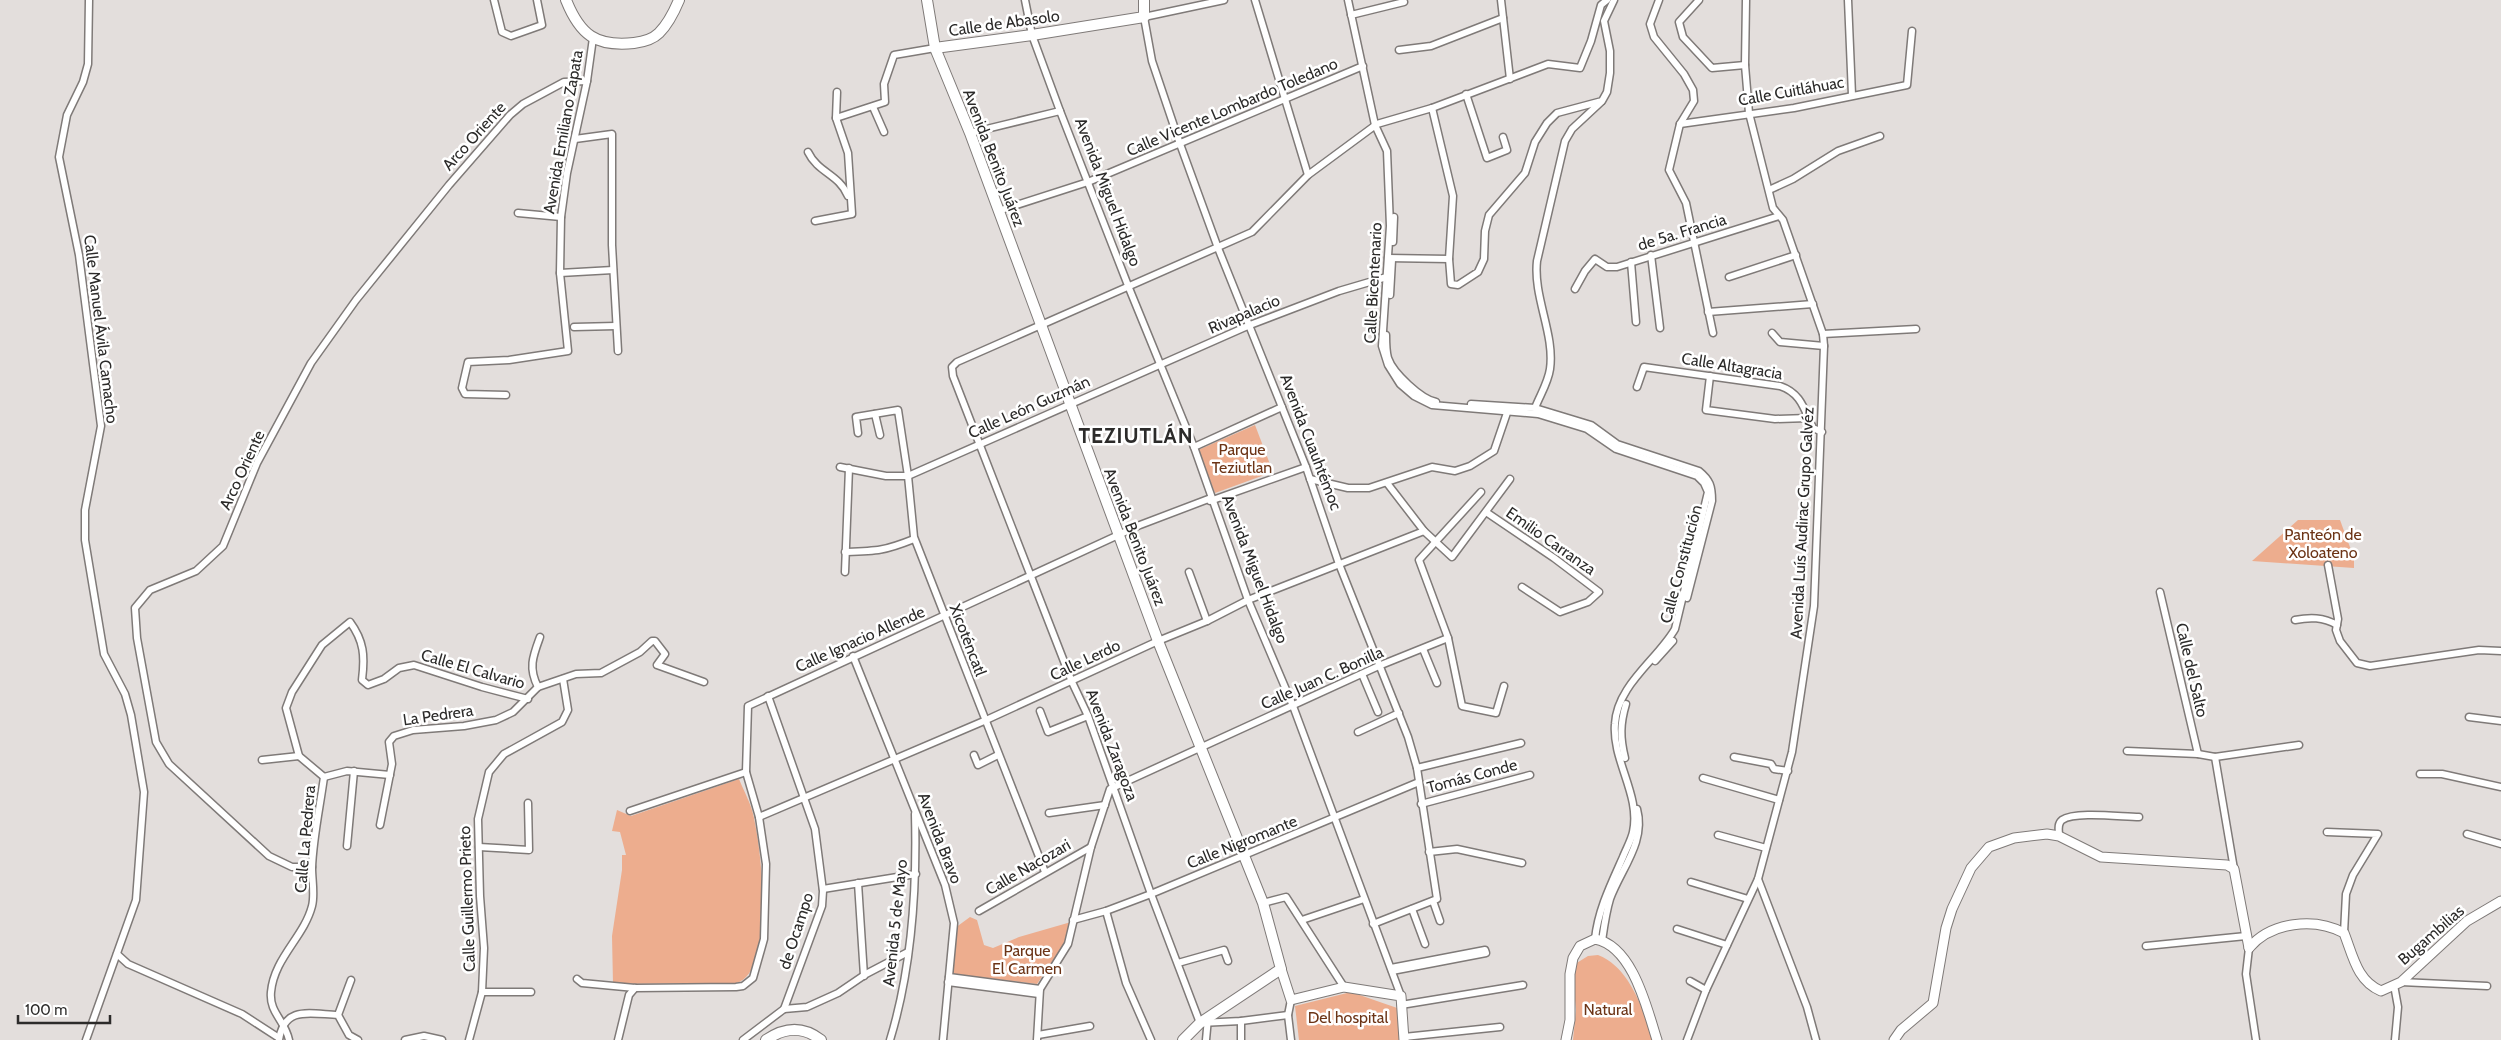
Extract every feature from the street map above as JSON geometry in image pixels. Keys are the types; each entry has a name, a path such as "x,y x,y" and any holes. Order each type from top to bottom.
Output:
{"main road":[{"path":"566,0 573,18 593,38 614,45 642,42 658,35 671,18 679,0"},
{"name":"Avenida Benito Juárez","path":"927,0 935,48 970,133 1068,404 1120,535 1158,641 1242,855 1263,903 1282,968"},
{"name":"Avenida Cuauhtémoc","path":"1144,0 1144,17"},
{"name":"Calle de Abasolo","path":"935,48 1144,17"},
{"path":"1894,1040 1901,1030 1933,1003 1946,928 1952,910 1978,857 1989,847 2014,838 2047,834 2058,836 2101,857 2217,864 2234,869 2248,948"},
{"name":"Bugambilias","path":"2344,933 2359,972 2368,985 2381,991 2398,984 2467,921 2501,901"},
{"path":"2248,948 2264,934 2283,926 2315,925 2344,933"},
{"path":"1566,1040 1570,1020 1570,974 1573,958 1580,946 1599,940 1623,957 1639,987 1657,1040"},
{"path":"1183,1040 1206,1021 1282,968 1291,1000 1348,987 1401,1000"},
{"name":"Avenida Miguel Hidalgo","path":"1401,1000 1404,1039"},
{"path":"766,1040 774,1034 794,1028 811,1032 821,1040"}],"street":[{"name":"Calle Manuel Ávila Camacho","path":"86,1040 136,900 144,792 131,714 125,694 104,654 85,540 85,510 101,426 80,255 59,156 67,115 84,82 88,64 90,0"},
{"path":"494,0 502,32 506,36 542,25 537,0"},
{"name":"Avenida Miguel Hidalgo","path":"1025,0 1032,35 1060,111 1194,447 1248,600 1293,706 1401,1000"},
{"name":"Calle de Abasolo","path":"1144,17 1224,0"},
{"path":"1255,0 1308,175"},
{"name":"Calle Bicentenario","path":"1348,0 1376,124 1387,151 1390,276 1382,346 1388,365 1400,384 1414,396 1432,405 1509,408"},
{"path":"1500,0 1510,79"},
{"path":"1039,325 1129,288 1252,232 1308,175 1376,124 1432,108 1548,64 1580,68 1602,5 1606,0"},
{"path":"1535,408 1548,379 1551,358 1535,277 1537,261 1565,141 1572,129 1602,101 1607,92 1610,73 1610,51 1604,21 1614,0"},
{"path":"1659,0 1650,24 1654,37 1684,74 1693,90 1694,101 1680,124 1669,170 1686,203 1713,333"},
{"path":"1699,0 1679,22 1683,37 1712,68 1745,65"},
{"path":"1746,0 1751,0"},
{"name":"Avenida Luís Audirac Grupo Galvéz","path":"1686,1040 1706,990 1758,879 1788,771 1814,606 1822,432 1823,334 1783,220 1774,208 1748,113 1745,65 1746,0"},
{"path":"1848,0 1852,95"},
{"path":"1351,15 1404,2"},
{"name":"Avenida Cuauhtémoc","path":"1144,17 1152,61 1218,248 1306,467 1339,564 1400,713 1417,768 1435,900 1440,921"},
{"path":"1399,50 1431,46 1503,18"},
{"name":"Calle Cuitláhuac","path":"1680,124 1794,108 1907,85 1912,31"},
{"name":"Avenida Emiliano Zapata","path":"506,395 465,394 462,388 468,362 509,360 568,351 560,273 561,217 567,173 576,139 593,38"},
{"path":"836,118 885,102 884,84 894,55 935,48"},
{"name":"Calle Vicente Lombardo Toledano","path":"998,211 1088,182 1363,66"},
{"name":"Arco Oriente","path":"312,867 292,867 269,856 169,764 161,753 156,742 137,638 135,608 150,590 196,571 223,546 257,463 311,363 356,300 449,185 510,115 523,104 564,82 587,81"},
{"path":"814,221 852,214 848,153 836,118 837,92"},
{"path":"1466,94 1487,158 1506,150 1503,137"},
{"path":"1432,108 1453,196 1449,259 1451,284 1458,285 1478,272 1484,259 1485,231 1489,215 1525,174 1535,142 1547,123 1557,113 1602,101"},
{"path":"873,107 884,132"},
{"path":"970,133 1060,111"},
{"path":"576,139 612,134 613,270 618,351"},
{"path":"1769,190 1793,179 1838,150 1880,136"},
{"path":"808,152 814,163 836,178 850,200"},
{"path":"518,214 561,217"},
{"name":"de 5a. Francia","path":"1575,289 1585,271 1595,259 1606,267 1617,267 1779,216"},
{"path":"1651,255 1660,328"},
{"path":"1729,277 1796,255"},
{"path":"1390,257 1449,259"},
{"path":"1631,262 1636,322"},
{"path":"560,273 613,270"},
{"name":"Rivapalacio","path":"1161,366 1250,325 1339,291 1390,276"},
{"path":"1708,312 1813,304"},
{"name":"Avenida Zaragoza","path":"1039,325 957,362 952,367 952,376 1072,682 1088,716 1112,787 1178,963 1206,1021"},
{"path":"574,327 616,326"},
{"path":"1823,334 1916,329"},
{"path":"1772,333 1780,342 1824,346"},
{"name":"Calle León Guzmán","path":"908,476 1068,404 1161,366"},
{"name":"Calle Altagracia","path":"1637,386 1644,367 1764,382 1788,389 1800,398 1813,428 1822,432"},
{"path":"1710,376 1706,410 1775,419 1808,418"},
{"path":"1194,447 1282,407"},
{"path":"1310,478 1348,488 1369,488 1432,468 1455,472 1470,466 1494,451 1509,408"},
{"name":"Calle Constitución","path":"1509,408 1535,408 1591,425 1617,444 1699,471 1709,479 1712,488 1712,500 1678,631 1664,652 1637,680 1620,721 1620,740 1640,817 1636,843 1611,898 1599,940"},
{"name":"Calle Constitución","path":"1509,408 1538,414 1587,429 1616,449 1697,476 1704,483 1708,492 1675,629 1668,640 1632,681 1615,724 1616,742 1635,812 1633,833 1597,920 1599,940"},
{"name":"Xicoténcatl","path":"875,414 898,410 908,476 914,538 984,722 1044,872"},
{"path":"858,434 856,417 875,414 880,435"},
{"path":"840,467 886,476 908,476"},
{"path":"1212,499 1306,467"},
{"path":"850,469 846,550 869,551 886,548 914,538"},
{"name":"Emilio Carranza","path":"1437,543 1452,557 1510,479"},
{"path":"1387,483 1424,532 1437,543"},
{"path":"1481,492 1437,543 1419,560 1448,638 1462,706 1496,713 1504,686"},
{"name":"Calle Ignacio Allende","path":"746,772 748,706 853,656 1120,535 1212,499"},
{"name":"Emilio Carranza","path":"1486,512 1554,558 1599,592 1588,602 1560,612 1522,587"},
{"name":"Calle Lerdo","path":"759,817 984,722 1158,641 1207,621 1248,600 1424,532"},
{"path":"2328,565 2338,619 2336,630 2340,641 2357,663 2370,666 2479,650 2501,651"},
{"path":"1189,572 1207,621"},
{"name":"Calle del Salto","path":"2160,592 2198,754"},
{"path":"2295,620 2312,617 2330,621 2337,625"},
{"name":"Calle El Calvario","path":"299,756 286,708 292,692 322,645 350,622 360,636 364,664 362,680 368,685 384,679 399,668 414,665 482,687 528,699 538,687 576,674 601,673 640,652 652,641 655,641 665,654 657,665 704,682"},
{"path":"538,687 534,680 531,660 540,637"},
{"name":"Calle Juan C. Bonilla","path":"1112,787 1362,674 1448,638"},
{"path":"1423,649 1437,684"},
{"name":"Avenida Bravo","path":"853,656 945,886 954,923 944,1040"},
{"path":"1362,674 1378,712"},
{"name":"Calle Guillermo Prieto","path":"469,1040 482,992 484,948 480,896 478,819 489,772 504,754 562,722 568,710 563,679"},
{"name":"de Ocampo","path":"768,696 814,829 823,890 822,906 784,1009"},
{"name":"La Pedrera","path":"380,824 392,764 389,742 394,736 413,730 464,726 496,720 513,712 528,699"},
{"path":"1040,711 1048,732 1088,716"},
{"path":"1358,732 1400,713"},
{"path":"2469,717 2501,721"},
{"path":"1417,768 1521,743"},
{"path":"2127,751 2198,754 2215,757 2299,745"},
{"path":"974,756 978,765 998,755"},
{"path":"262,760 299,756"},
{"name":"Calle La Pedrera","path":"289,1040 283,1023 272,1011 271,991 279,964 307,921 313,905 312,867 324,777 299,756"},
{"path":"1734,757 1771,764 1774,769 1788,771"},
{"path":"2215,757 2234,869"},
{"path":"324,777 335,773 354,771 390,775"},
{"path":"347,846 354,771"},
{"path":"577,979 582,983 635,988 736,987 748,983 756,970 764,939 766,864 759,817 746,772 630,811"},
{"path":"2420,774 2442,774 2501,787"},
{"name":"Tomás Conde","path":"1421,804 1530,775"},
{"path":"1703,778 1780,800"},
{"name":"Calle Nigromante","path":"1073,920 1106,911 1151,894 1242,855 1335,819 1419,782"},
{"path":"1090,1026 1038,1038 1039,991 1068,944 1091,847 1112,787"},
{"path":"479,847 529,850 528,803"},
{"path":"1049,813 1105,805"},
{"name":"Avenida 5 de Mayo","path":"890,1040 900,1008 916,875 914,808"},
{"path":"2058,836 2059,825 2062,820 2076,816 2139,817"},
{"path":"2327,832 2378,834 2353,875 2346,894 2344,933"},
{"path":"2467,834 2501,844"},
{"path":"1718,835 1766,848"},
{"name":"Calle Nacozari","path":"979,911 1044,872 1091,847"},
{"path":"1429,852 1458,849 1522,863"},
{"path":"823,890 916,875"},
{"path":"1758,879 1808,1007 1816,1040"},
{"path":"1691,882 1748,900"},
{"path":"860,884 865,975"},
{"path":"1263,903 1286,897 1348,987"},
{"path":"1302,920 1364,899"},
{"path":"1373,924 1435,900"},
{"path":"1412,909 1425,944"},
{"path":"1106,911 1126,983 1151,1040"},
{"path":"1677,929 1727,944"},
{"path":"2146,946 2246,936"},
{"path":"2248,948 2246,974 2256,1040"},
{"path":"1178,963 1224,950 1228,961"},
{"path":"1485,950 1486,953 1391,970 1485,950"},
{"path":"743,1040 784,1009 807,1007 838,993 865,975 908,952"},
{"path":"117,954 128,964 242,1014 279,1039 283,1023 288,1018 304,1014 338,1015"},
{"path":"351,980 338,1015 348,1035 358,1040"},
{"path":"948,980 1039,991"},
{"path":"1690,981 1706,990"},
{"path":"2395,1040 2398,984 2487,986"},
{"path":"1401,1000 1523,985"},
{"path":"618,1040 629,995 635,988"},
{"path":"482,992 531,992"},
{"path":"1291,1000 1288,1015 1291,1040"},
{"path":"1206,1040 1206,1021 1241,1021 1288,1015"},
{"path":"1241,1021 1241,1040"},
{"path":"1404,1039 1500,1027"},
{"path":"405,1040 424,1036 442,1040"}],"green space":[{"name":"Parque Teziutlan","path":"1255,425 1273,472 1215,493 1198,450"},
{"name":"Panteón de Xoloateno","path":"2298,520 2340,520 2354,558 2354,568 2252,561"},
{"path":"739,779 752,810 756,826 762,876 761,932 757,956 749,974 736,983 613,984 612,936 622,870 622,855 626,855 620,832 612,831 617,810 631,816"},
{"name":"Parque El Carmen","path":"970,917 977,920 984,945 993,948 1019,937 1071,922 1066,942 1037,984 950,974 955,928"},
{"name":"Natural","path":"1598,955 1609,961 1627,980 1640,1003 1655,1040 1573,1040 1576,1010 1572,972 1575,964 1588,956"},
{"name":"Del hospital","path":"1351,992 1400,1009 1402,1040 1299,1040 1295,1006"}],"district":[{"name":"TEZIUTLÁN","path":"1136,435"}]}
